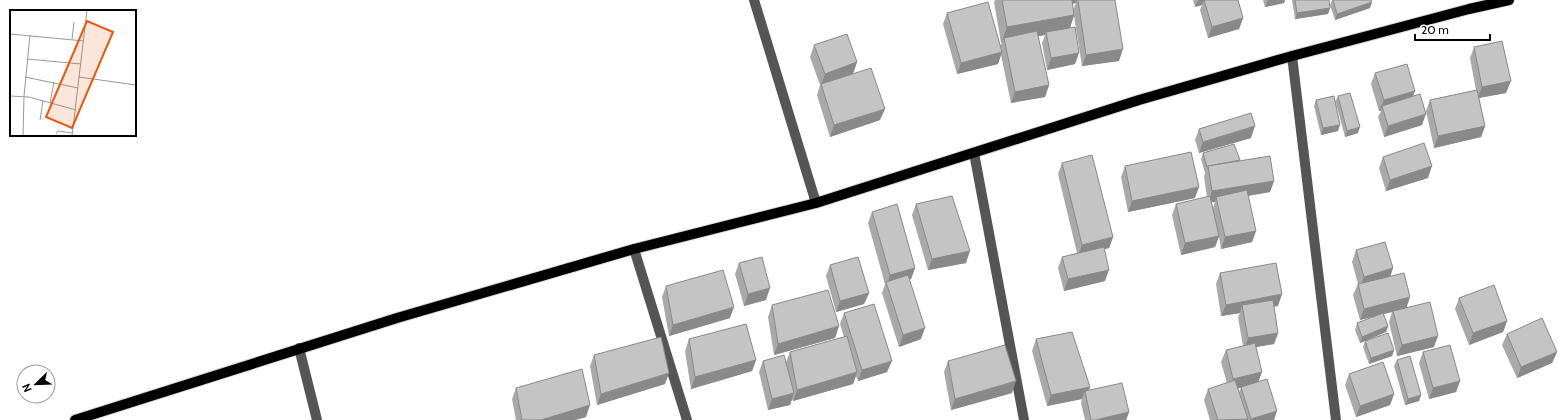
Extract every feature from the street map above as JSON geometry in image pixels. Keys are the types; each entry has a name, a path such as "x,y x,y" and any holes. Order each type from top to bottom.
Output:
{"main road":[{"path":"75,420 299,348 634,249 816,203 1139,100 1292,56 1469,9 1509,0"}],"street":[{"path":"754,0 816,203"},
{"path":"1292,56 1336,420"},
{"path":"974,153 1024,420"},
{"path":"634,249 686,420"},
{"path":"299,348 317,420"}],"building":[{"path":"1002,0 1072,0 1074,15 1007,27"},
{"path":"1078,0 1115,0 1123,49 1086,55"},
{"path":"1204,0 1238,0 1243,18 1212,27"},
{"path":"1295,0 1329,0 1330,8 1297,13"},
{"path":"1333,0 1371,0 1372,2 1337,14"},
{"path":"988,2 1002,52 961,63 947,13"},
{"path":"1075,27 1079,53 1051,58 1046,32"},
{"path":"1037,31 1049,85 1015,92 1004,38"},
{"path":"847,34 857,62 825,74 814,45"},
{"path":"1502,41 1511,81 1482,87 1474,47"},
{"path":"1407,64 1415,91 1384,100 1375,73"},
{"path":"871,68 885,109 834,125 821,84"},
{"path":"1477,90 1485,126 1438,136 1430,100"},
{"path":"1350,93 1360,127 1347,131 1338,96"},
{"path":"1420,94 1426,114 1388,126 1382,106"},
{"path":"1334,96 1340,125 1323,128 1316,100"},
{"path":"1251,113 1255,126 1203,142 1199,129"},
{"path":"1424,143 1432,166 1390,180 1383,157"},
{"path":"1234,144 1240,160 1207,167 1203,153"},
{"path":"1191,152 1199,187 1132,201 1125,166"},
{"path":"1092,155 1113,237 1082,245 1062,163"},
{"path":"1270,156 1274,181 1212,191 1208,166"},
{"path":"1247,190 1256,231 1225,237 1216,197"},
{"path":"952,196 970,251 932,259 916,204"},
{"path":"1210,196 1219,236 1185,243 1176,204"},
{"path":"897,204 915,268 890,275 872,212"},
{"path":"1385,242 1393,268 1364,277 1356,250"},
{"path":"1104,247 1109,270 1068,279 1062,257"},
{"path":"762,257 770,288 748,294 739,263"},
{"path":"858,257 869,293 840,301 830,265"},
{"path":"1276,263 1282,294 1226,305 1220,273"},
{"path":"723,270 734,307 673,325 666,286"},
{"path":"1404,273 1410,297 1364,309 1358,284"},
{"path":"908,275 925,328 903,335 886,282"},
{"path":"1494,285 1507,321 1473,333 1459,298"},
{"path":"828,290 839,326 778,344 772,305"},
{"path":"1273,300 1278,333 1248,338 1242,305"},
{"path":"1430,302 1438,336 1402,345 1393,311"},
{"path":"874,304 892,361 862,370 844,313"},
{"path":"1383,313 1388,326 1362,337 1357,323"},
{"path":"1542,318 1557,352 1521,367 1507,334"},
{"path":"746,324 756,360 695,377 689,339"},
{"path":"1072,332 1090,387 1051,395 1036,339"},
{"path":"1388,333 1394,350 1371,358 1365,341"},
{"path":"847,336 857,372 797,390 790,352"},
{"path":"661,337 669,373 601,394 594,355"},
{"path":"1255,343 1262,372 1233,379 1226,350"},
{"path":"1005,345 1016,381 955,399 948,361"},
{"path":"1450,345 1460,381 1433,388 1423,352"},
{"path":"784,355 794,393 772,399 763,361"},
{"path":"1410,356 1421,395 1408,399 1397,360"},
{"path":"1383,362 1394,394 1360,406 1349,374"},
{"path":"582,369 590,405 541,420 522,420 516,388"},
{"path":"1267,379 1277,411 1251,419 1241,387"},
{"path":"1235,380 1248,419 1218,420 1208,389"},
{"path":"1122,383 1129,412 1091,420 1085,391"}]}
